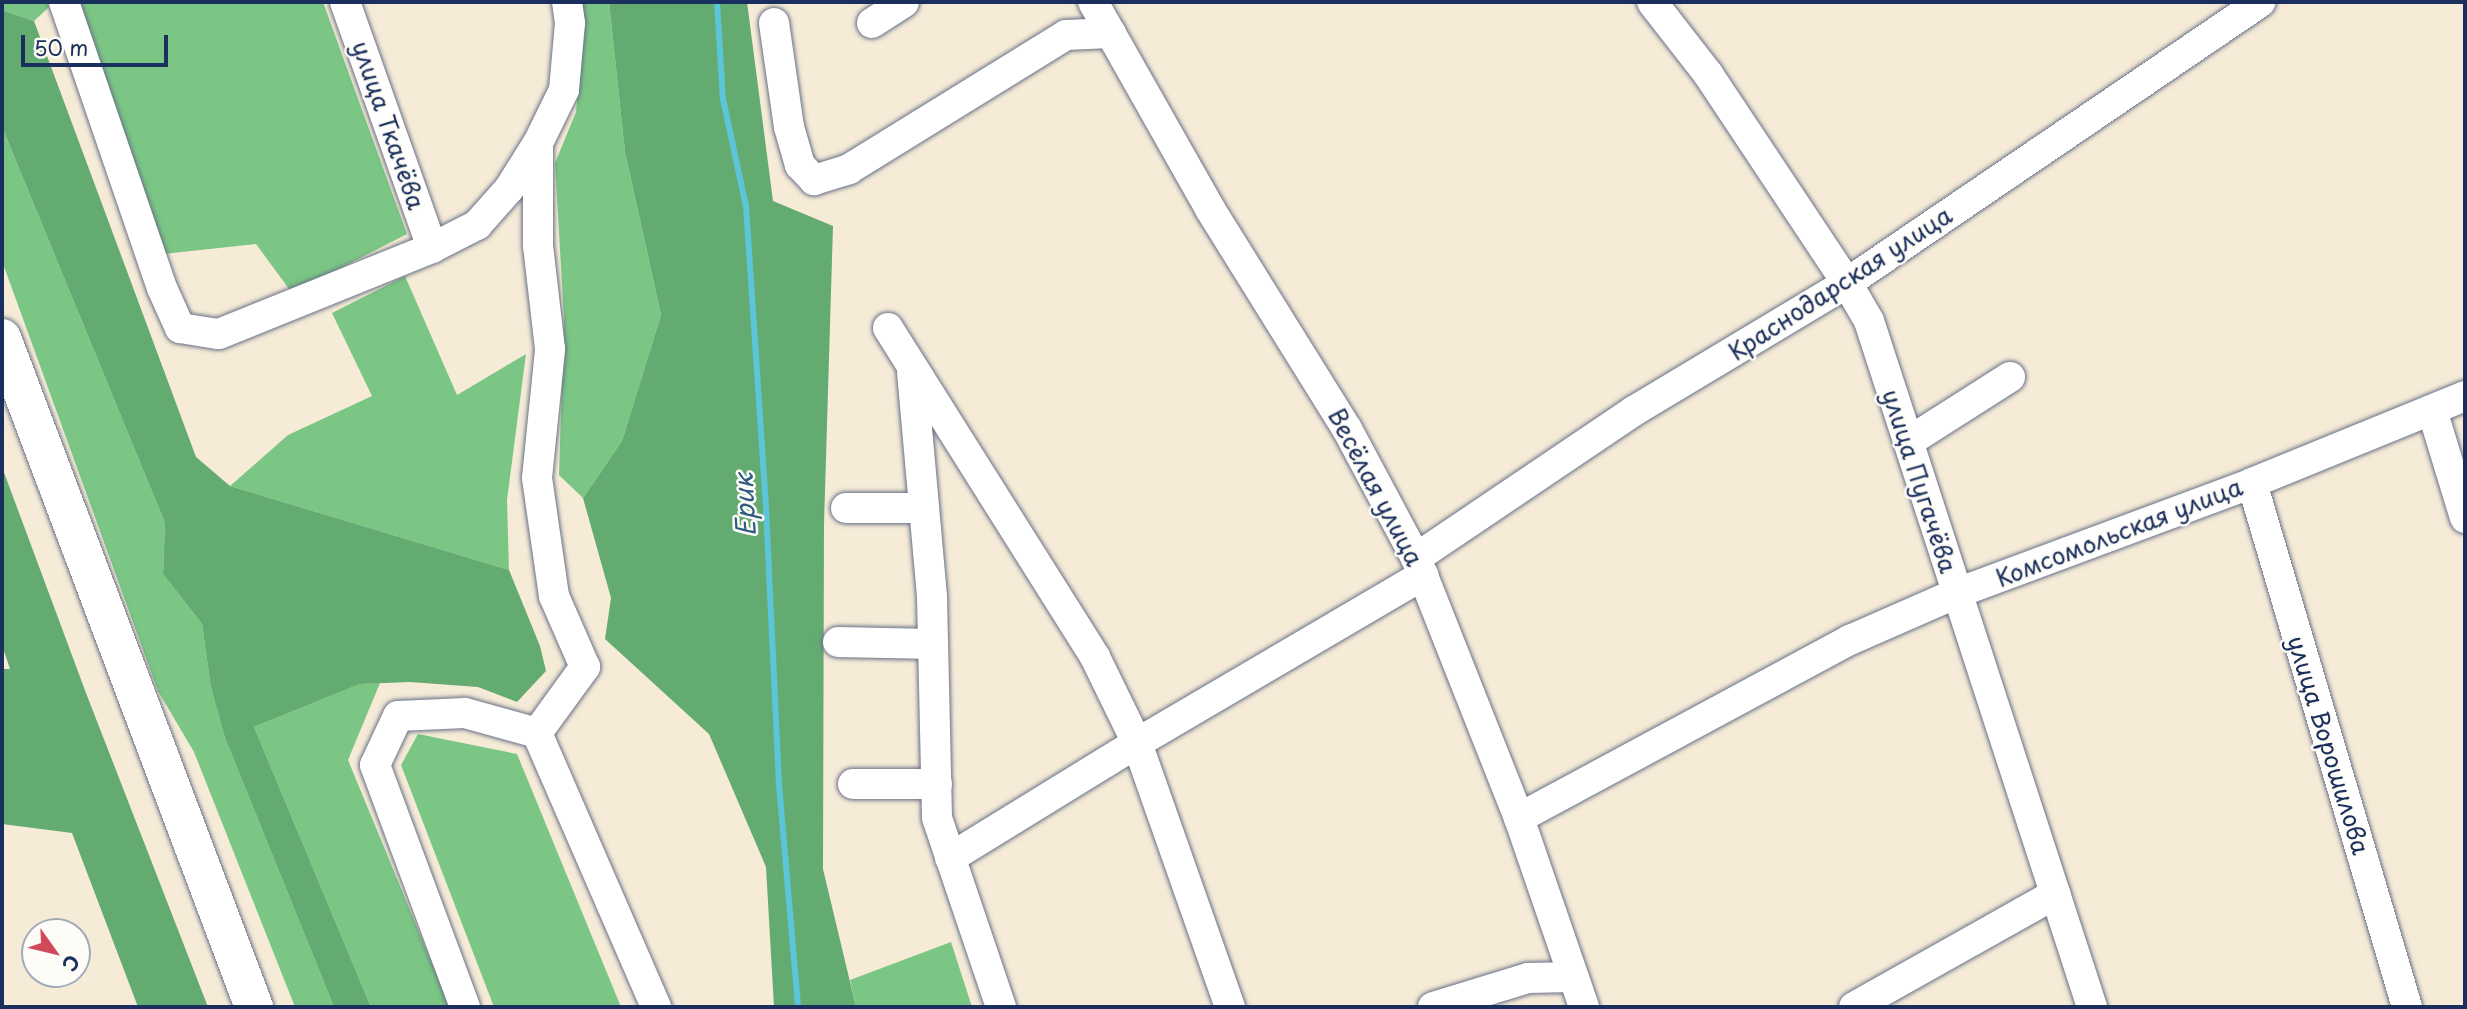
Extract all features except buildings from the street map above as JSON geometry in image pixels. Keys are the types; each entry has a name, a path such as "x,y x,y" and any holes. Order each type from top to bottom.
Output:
{"highway":[{"path":"2,338 254,1007"}],"street":[{"path":"64,2 162,288 180,328 219,334 432,248 477,225 509,189 538,143 564,90 570,23 566,2"},
{"name":"улица Ткачёва","path":"345,2 432,248"},
{"path":"872,23 904,2"},
{"name":"Весёлая улица","path":"1093,2 1210,209 1347,429 1420,567 1518,818 1584,1007"},
{"name":"улица Пугачёва","path":"1652,2 1708,74 1847,283 1869,321 2092,1007"},
{"name":"Краснодарская улица","path":"950,858 1420,567 1634,411 1847,283 2260,2"},
{"path":"774,23 789,127 800,165 814,180 849,169 1066,35 1111,33"},
{"path":"537,733 585,667 554,596 537,478 550,349 538,246 538,143"},
{"path":"888,328 1095,657 1137,743 1230,1007"},
{"path":"912,365 933,644 936,818 1002,1007"},
{"path":"1908,442 2010,377"},
{"name":"Комсомольская улица","path":"1518,818 1850,640 1957,593 2252,483 2465,396"},
{"path":"2432,410 2465,518"},
{"name":"улица Ворошилова","path":"2252,483 2407,1007"},
{"path":"846,508 924,508"},
{"path":"838,642 933,644"},
{"path":"465,1007 375,765 398,716 464,713 537,733"},
{"path":"537,733 656,1007"},
{"path":"853,784 937,784"},
{"path":"1854,1007 2055,894"},
{"path":"1433,1007 1528,978 1573,977"}],"green space":[{"path":"2,2 47,2 49,7 34,21 2,10"},
{"path":"78,2 323,2 407,234 292,293 256,244 163,254"},
{"path":"580,2 609,2 625,152 661,315 622,441 583,498 559,475 564,319 555,163 576,112 583,37"},
{"path":"609,2 747,2 773,201 833,226 824,524 823,869 856,1007 774,1007 766,867 709,734 605,639 611,598 583,498 622,441 661,315 625,152"},
{"path":"2,10 34,21 196,457 230,486 509,570 540,646 546,671 517,702 478,687 410,682 360,684 254,727 371,1007 334,1007 225,738 211,688 202,624 163,574 165,523 2,127"},
{"path":"2,127 165,523 163,574 202,624 211,688 225,738 334,1007 295,1007 194,752 158,691 2,261"},
{"path":"405,276 457,395 526,354 507,500 509,570 230,486 288,435 372,396 332,313"},
{"path":"2,467 208,1007 138,1007 72,833 2,824 2,669 10,669 2,645"},
{"path":"380,683 348,760 450,1007 371,1007 254,727 360,684"},
{"path":"418,734 517,754 621,1007 494,1007 401,765"},
{"path":"951,942 972,1007 856,1007 850,980"}],"waterway":[{"name":"Ерик","path":"717,2 723,99 746,206 766,508 779,784 798,1007"}]}
